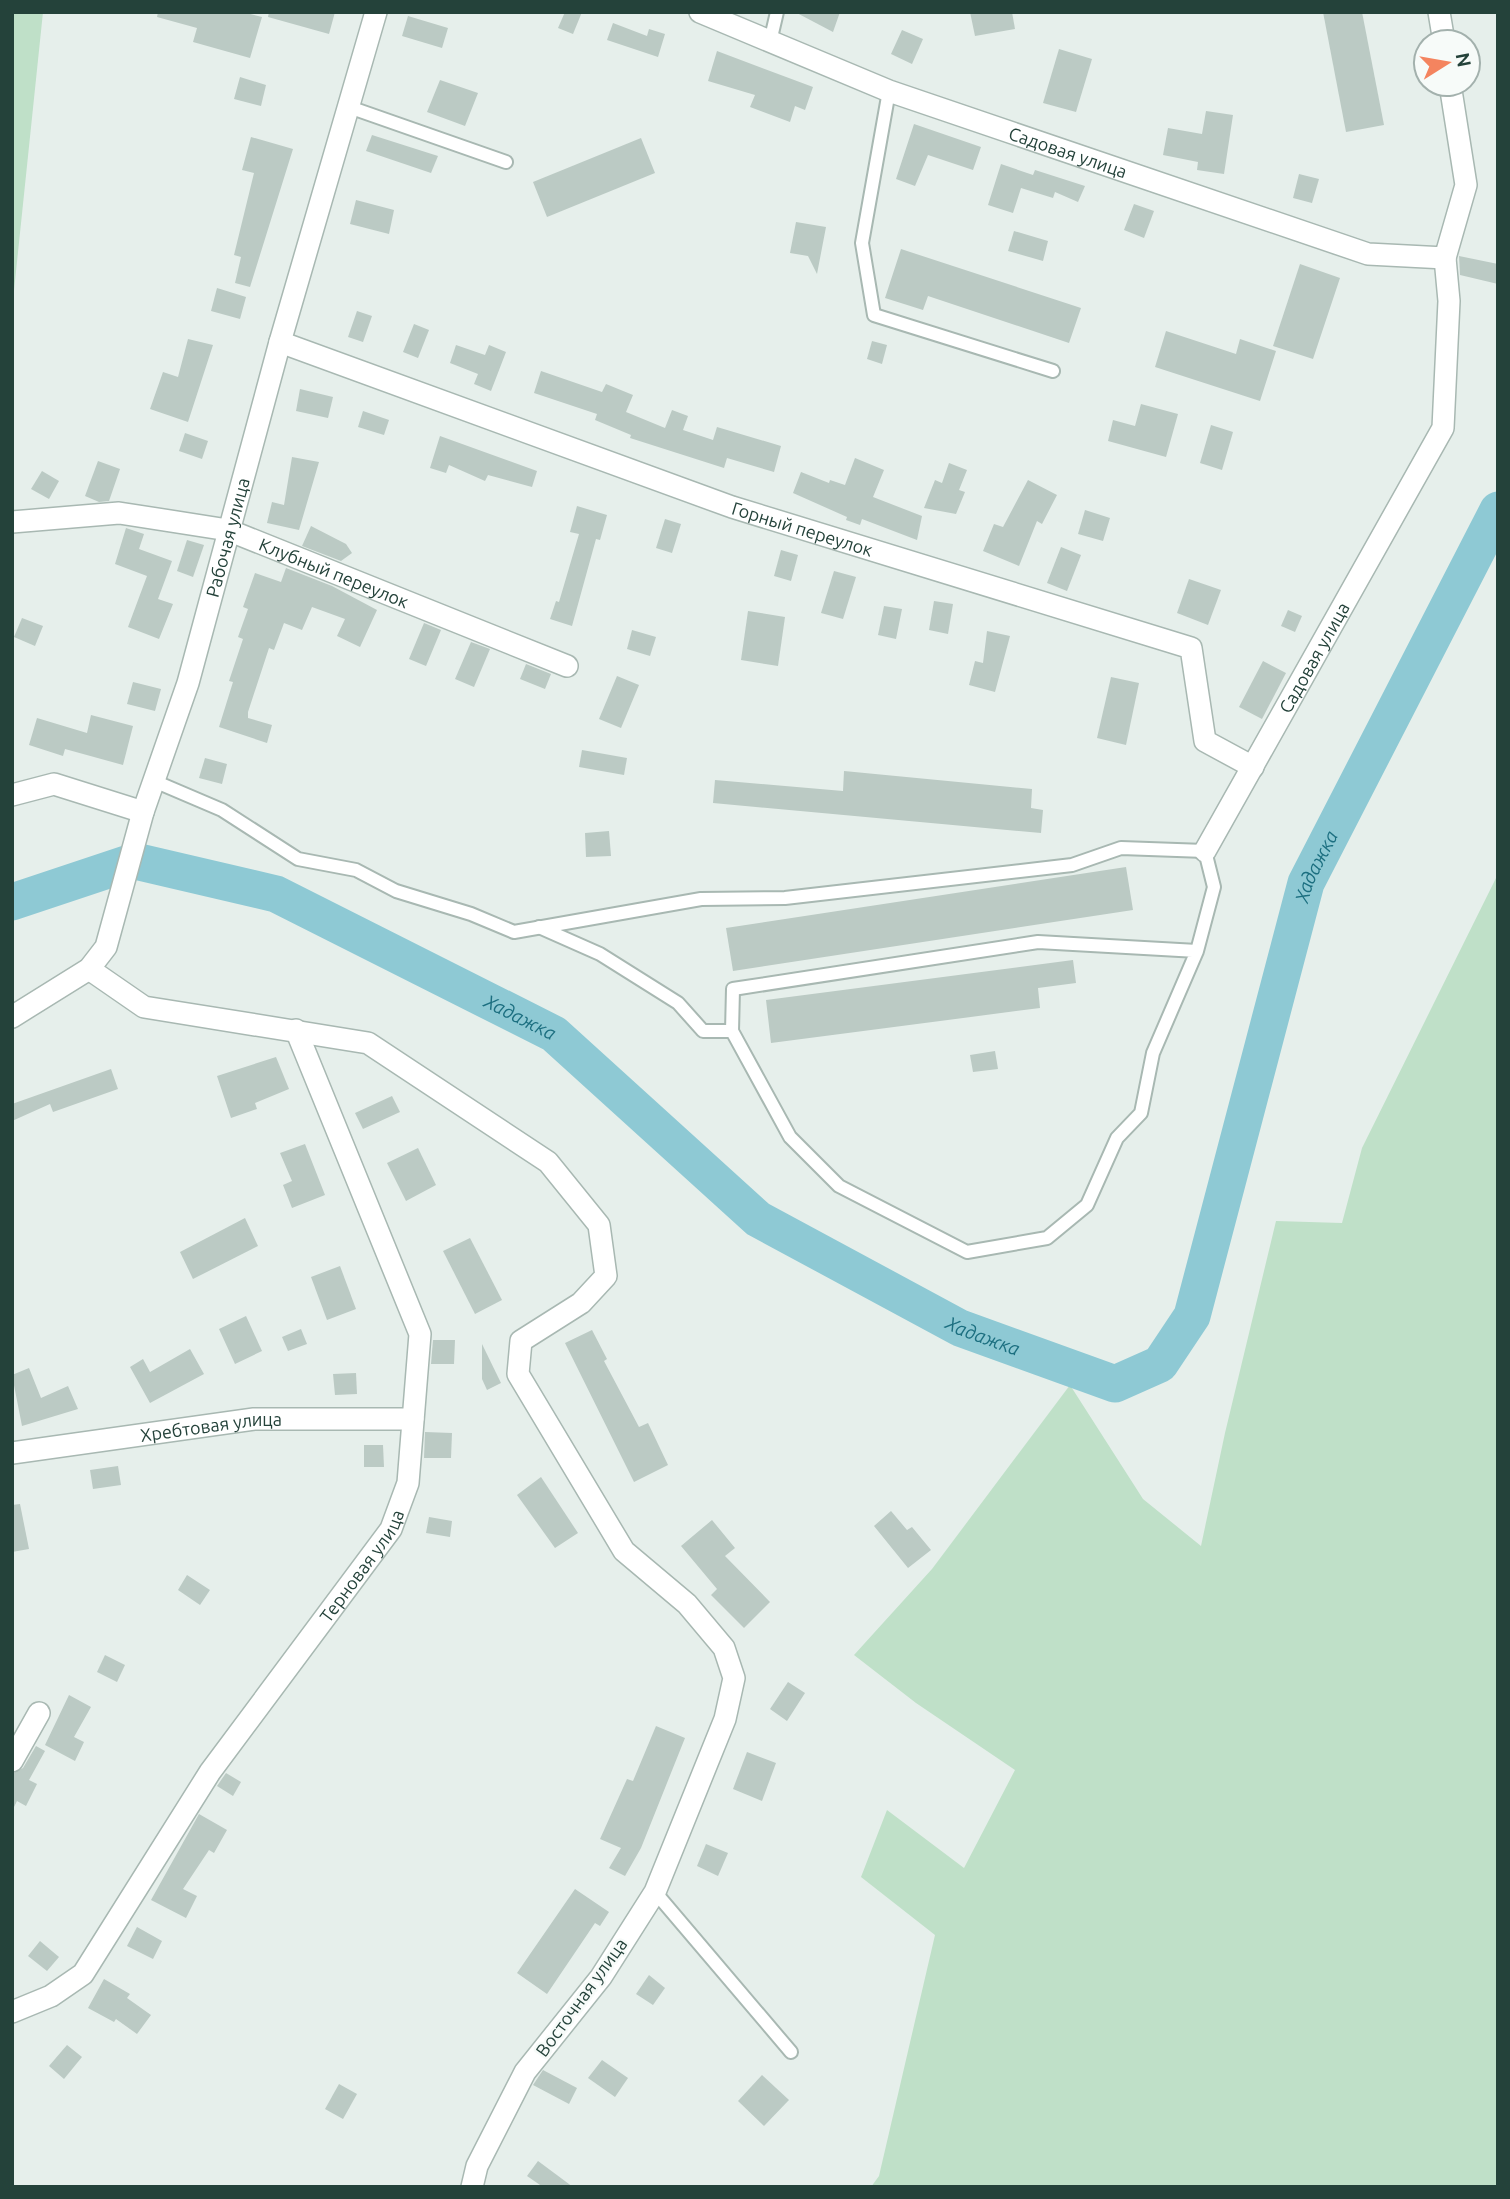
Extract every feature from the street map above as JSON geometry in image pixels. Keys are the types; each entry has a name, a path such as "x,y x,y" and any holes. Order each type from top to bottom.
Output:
{"street":[{"name":"Рабочая улица","path":"12,1017 89,969 107,947 143,812 188,683 280,342 376,12"},
{"name":"Садовая улица","path":"700,12 889,91 1368,254 1445,258"},
{"name":"Садовая улица","path":"1205,851 1443,428 1449,301 1445,258 1466,186 1452,98"},
{"name":"Горный переулок","path":"280,342 732,507 1191,648 1205,741 1253,767"},
{"name":"Клубный переулок","path":"12,522 119,513 228,530 567,666"},
{"path":"12,795 54,784 143,812"},
{"path":"89,969 144,1007 296,1030"},
{"name":"Терновая улица","path":"12,2012 51,1996 83,1973 211,1772 391,1529 408,1483 420,1334 296,1030"},
{"name":"Восточная улица","path":"296,1030 368,1042 548,1162 599,1225 606,1276 581,1303 521,1341 518,1374 624,1551 687,1604 724,1648 734,1678 725,1719 655,1892 601,1977 526,2073 477,2166 472,2187"},
{"name":"Хребтовая улица","path":"13,1450 254,1419 413,1419"},
{"path":"12,1761 39,1713"}],"lane":[{"path":"770,42 777,12"},
{"path":"889,91 862,243 874,316 1053,371"},
{"path":"349,107 506,162"},
{"path":"154,781 222,810 298,859 356,870 396,891 471,914 514,932 701,899 785,898 1072,865 1121,848 1205,851 1214,887 1197,951 1153,1053 1141,1113 1117,1138 1087,1205 1047,1238 967,1252 839,1185 790,1137 732,1031 733,989 1038,942 1197,951"},
{"path":"539,927 600,954 678,1003 703,1031 732,1031"},
{"path":"655,1892 791,2052"}],"green space":[{"path":"12,12 43,12 13,300 12,300"},
{"path":"1498,874 1498,2187 871,2187 879,2176 935,1935 861,1877 887,1810 964,1868 1015,1770 916,1703 854,1655 932,1569 1070,1385 1143,1499 1201,1546 1276,1221 1342,1223 1362,1148"}],"building":[{"path":"158,12 243,12 262,17 250,58 193,42 197,28 157,17"},
{"path":"269,12 335,12 329,34 268,17"},
{"path":"565,12 582,12 573,34 558,28"},
{"path":"795,12 840,12 833,32"},
{"path":"970,12 1012,12 1015,29 975,36"},
{"path":"1323,12 1362,12 1384,125 1346,132"},
{"path":"408,16 448,28 442,48 402,36"},
{"path":"613,23 647,36 649,29 665,34 658,57 607,40"},
{"path":"902,30 923,39 912,64 891,54"},
{"path":"1059,49 1092,59 1076,112 1043,103"},
{"path":"717,51 813,87 805,110 795,106 790,122 750,107 755,95 708,81"},
{"path":"240,77 266,85 261,106 234,99"},
{"path":"440,80 478,93 465,126 427,112"},
{"path":"1206,111 1233,115 1224,174 1197,170 1198,162 1163,155 1168,128 1202,134"},
{"path":"914,124 981,147 973,170 928,155 915,186 896,179"},
{"path":"372,135 438,156 431,173 366,151"},
{"path":"251,137 293,149 250,287 235,283 241,257 234,255 254,173 242,170"},
{"path":"641,138 655,173 547,217 533,182"},
{"path":"1001,164 1033,175 1035,170 1085,186 1078,202 1055,192 1053,198 1021,188 1013,213 988,205"},
{"path":"1299,174 1319,179 1312,203 1293,198"},
{"path":"356,200 394,210 389,234 350,224"},
{"path":"1134,204 1154,211 1144,238 1124,230"},
{"path":"796,222 826,227 817,274 808,256 790,253"},
{"path":"1014,231 1048,241 1043,261 1008,251"},
{"path":"901,249 1081,308 1069,343 928,296 923,310 885,298"},
{"path":"1459,256 1498,264 1498,284 1460,275"},
{"path":"1300,264 1340,278 1313,359 1273,346"},
{"path":"217,288 246,297 240,319 211,311"},
{"path":"357,311 372,316 363,342 348,337"},
{"path":"414,324 429,330 418,358 403,352"},
{"path":"1166,331 1236,354 1240,339 1276,351 1260,401 1155,367"},
{"path":"188,339 213,345 188,422 150,409 163,372 178,377"},
{"path":"872,341 887,345 882,364 867,359"},
{"path":"456,345 485,355 489,345 506,352 491,391 474,384 478,374 450,363"},
{"path":"541,371 602,392 606,384 633,395 626,412 665,428 672,410 688,416 683,430 713,440 717,427 781,446 774,472 727,458 724,468 630,438 631,435 595,420 597,414 534,393"},
{"path":"300,389 333,397 328,418 296,411"},
{"path":"1141,404 1178,414 1166,457 1108,441 1113,420 1135,426"},
{"path":"363,411 389,420 384,435 358,427"},
{"path":"1211,425 1233,432 1222,470 1200,463"},
{"path":"185,433 208,441 202,459 179,451"},
{"path":"440,436 537,471 532,487 488,475 485,481 449,465 446,473 430,468"},
{"path":"292,457 319,462 299,530 267,523 272,502 284,505"},
{"path":"855,458 884,470 873,497 922,516 917,540 862,519 860,525 846,520 847,517 793,493 801,472 829,483 830,480 845,485"},
{"path":"98,461 120,469 109,501 99,502 85,496"},
{"path":"949,463 967,470 959,490 965,492 956,514 924,508 935,480 942,483"},
{"path":"42,471 59,481 49,499 31,489"},
{"path":"1028,480 1057,495 1042,524 1037,521 1019,566 983,551 994,524 1003,527"},
{"path":"577,506 607,515 600,540 596,539 572,626 550,619 556,601 559,602 579,534 570,532"},
{"path":"1085,510 1110,518 1103,541 1078,534"},
{"path":"665,519 681,524 672,553 656,548"},
{"path":"311,526 346,544 352,553 341,561 302,546"},
{"path":"126,528 144,534 139,549 172,561 158,599 173,604 159,639 128,627 147,576 115,564"},
{"path":"187,540 204,545 193,577 177,571"},
{"path":"1061,547 1081,555 1067,591 1047,583"},
{"path":"781,550 798,555 791,581 774,576"},
{"path":"286,568 332,586 377,610 360,647 337,636 345,619 312,607 302,630 284,623 274,650 269,648 248,712 248,718 272,725 267,743 219,727 233,682 229,681 243,639 238,637 248,609 243,607 255,573 281,582"},
{"path":"834,571 856,577 843,619 821,613"},
{"path":"1189,579 1221,590 1208,625 1177,613"},
{"path":"934,601 953,604 948,634 929,630"},
{"path":"884,606 902,609 896,639 878,635"},
{"path":"1288,610 1302,616 1295,632 1281,626"},
{"path":"748,611 785,617 778,666 741,660"},
{"path":"22,618 43,626 35,646 14,637"},
{"path":"424,623 441,630 426,666 409,659"},
{"path":"632,630 656,637 650,656 627,649"},
{"path":"987,631 1010,636 995,692 969,685 975,661 983,663"},
{"path":"471,642 490,649 474,687 455,679"},
{"path":"1263,661 1286,673 1262,719 1239,707"},
{"path":"526,664 551,674 545,689 520,679"},
{"path":"617,676 639,685 621,728 599,719"},
{"path":"1111,677 1139,683 1126,745 1097,738"},
{"path":"133,682 161,689 155,711 127,704"},
{"path":"91,715 133,726 123,765 65,749 63,756 29,745 37,718 87,733"},
{"path":"582,750 627,758 624,775 579,767"},
{"path":"205,758 227,764 222,784 199,778"},
{"path":"844,771 1032,789 1031,808 1043,810 1041,833 713,803 715,780 843,791"},
{"path":"609,831 611,856 586,857 585,833"},
{"path":"1126,867 1133,910 733,971 726,928"},
{"path":"1073,960 1076,983 1038,988 1040,1008 771,1043 766,1000"},
{"path":"995,1051 998,1069 973,1072 970,1055"},
{"path":"276,1057 289,1089 255,1103 257,1109 231,1118 217,1076"},
{"path":"111,1069 118,1089 53,1112 50,1104 12,1121 12,1104"},
{"path":"392,1096 400,1112 363,1129 355,1113"},
{"path":"305,1144 325,1195 292,1208 283,1185 292,1181 280,1153"},
{"path":"418,1148 436,1185 406,1201 387,1163"},
{"path":"245,1218 258,1246 193,1279 180,1252"},
{"path":"470,1238 502,1300 475,1314 443,1251"},
{"path":"340,1266 356,1309 327,1320 311,1277"},
{"path":"246,1316 262,1351 235,1364 219,1329"},
{"path":"301,1329 307,1344 288,1351 282,1337"},
{"path":"592,1330 607,1359 604,1361 639,1427 648,1423 668,1465 634,1482 565,1343"},
{"path":"433,1340 455,1340 454,1364 431,1364"},
{"path":"482,1344 501,1383 487,1390 482,1379"},
{"path":"190,1349 204,1374 150,1403 130,1367 143,1359 150,1372"},
{"path":"29,1368 41,1398 68,1386 78,1409 22,1426 12,1375"},
{"path":"356,1373 357,1394 335,1395 333,1374"},
{"path":"425,1432 452,1433 451,1458 424,1458"},
{"path":"364,1445 383,1445 384,1467 364,1467"},
{"path":"118,1466 121,1485 93,1489 90,1470"},
{"path":"541,1477 578,1533 555,1548 517,1495"},
{"path":"20,1504 29,1549 12,1552 12,1505"},
{"path":"891,1511 907,1530 912,1527 931,1550 908,1568 874,1526"},
{"path":"429,1517 452,1521 450,1537 426,1533"},
{"path":"712,1520 735,1548 725,1556 770,1602 744,1628 711,1595 717,1589 681,1546"},
{"path":"187,1575 210,1590 200,1605 178,1590"},
{"path":"105,1655 125,1665 117,1682 97,1672"},
{"path":"788,1682 805,1693 787,1721 770,1709"},
{"path":"69,1695 91,1707 74,1737 84,1742 75,1761 45,1745"},
{"path":"656,1726 685,1738 641,1848 625,1876 609,1868 621,1848 600,1839 627,1779 633,1781"},
{"path":"36,1746 45,1751 29,1780 37,1784 26,1806 17,1801 12,1811 12,1774 23,1768"},
{"path":"747,1752 776,1763 762,1801 733,1789"},
{"path":"226,1773 241,1782 233,1796 217,1786"},
{"path":"199,1814 227,1830 214,1853 209,1850 183,1889 197,1896 186,1918 151,1900"},
{"path":"706,1844 728,1853 718,1876 697,1866"},
{"path":"575,1889 609,1912 600,1926 595,1923 547,1994 517,1973"},
{"path":"137,1927 162,1941 153,1959 127,1946"},
{"path":"40,1941 59,1957 47,1971 28,1956"},
{"path":"649,1975 665,1988 653,2005 636,1994"},
{"path":"104,1979 130,1994 127,1998 151,2015 137,2034 116,2019 114,2022 88,2008"},
{"path":"67,2045 82,2057 64,2079 49,2066"},
{"path":"602,2060 628,2078 615,2097 588,2078"},
{"path":"543,2070 577,2088 569,2104 533,2085"},
{"path":"762,2075 789,2100 764,2126 738,2101"},
{"path":"339,2084 357,2094 343,2119 325,2109"},
{"path":"538,2161 573,2187 543,2187 527,2176"}],"waterway":[{"name":"Хадажка","path":"12,902 135,861 276,894 554,1034 758,1219 960,1328 1115,1384 1160,1364 1192,1316 1306,883 1498,510"}]}
